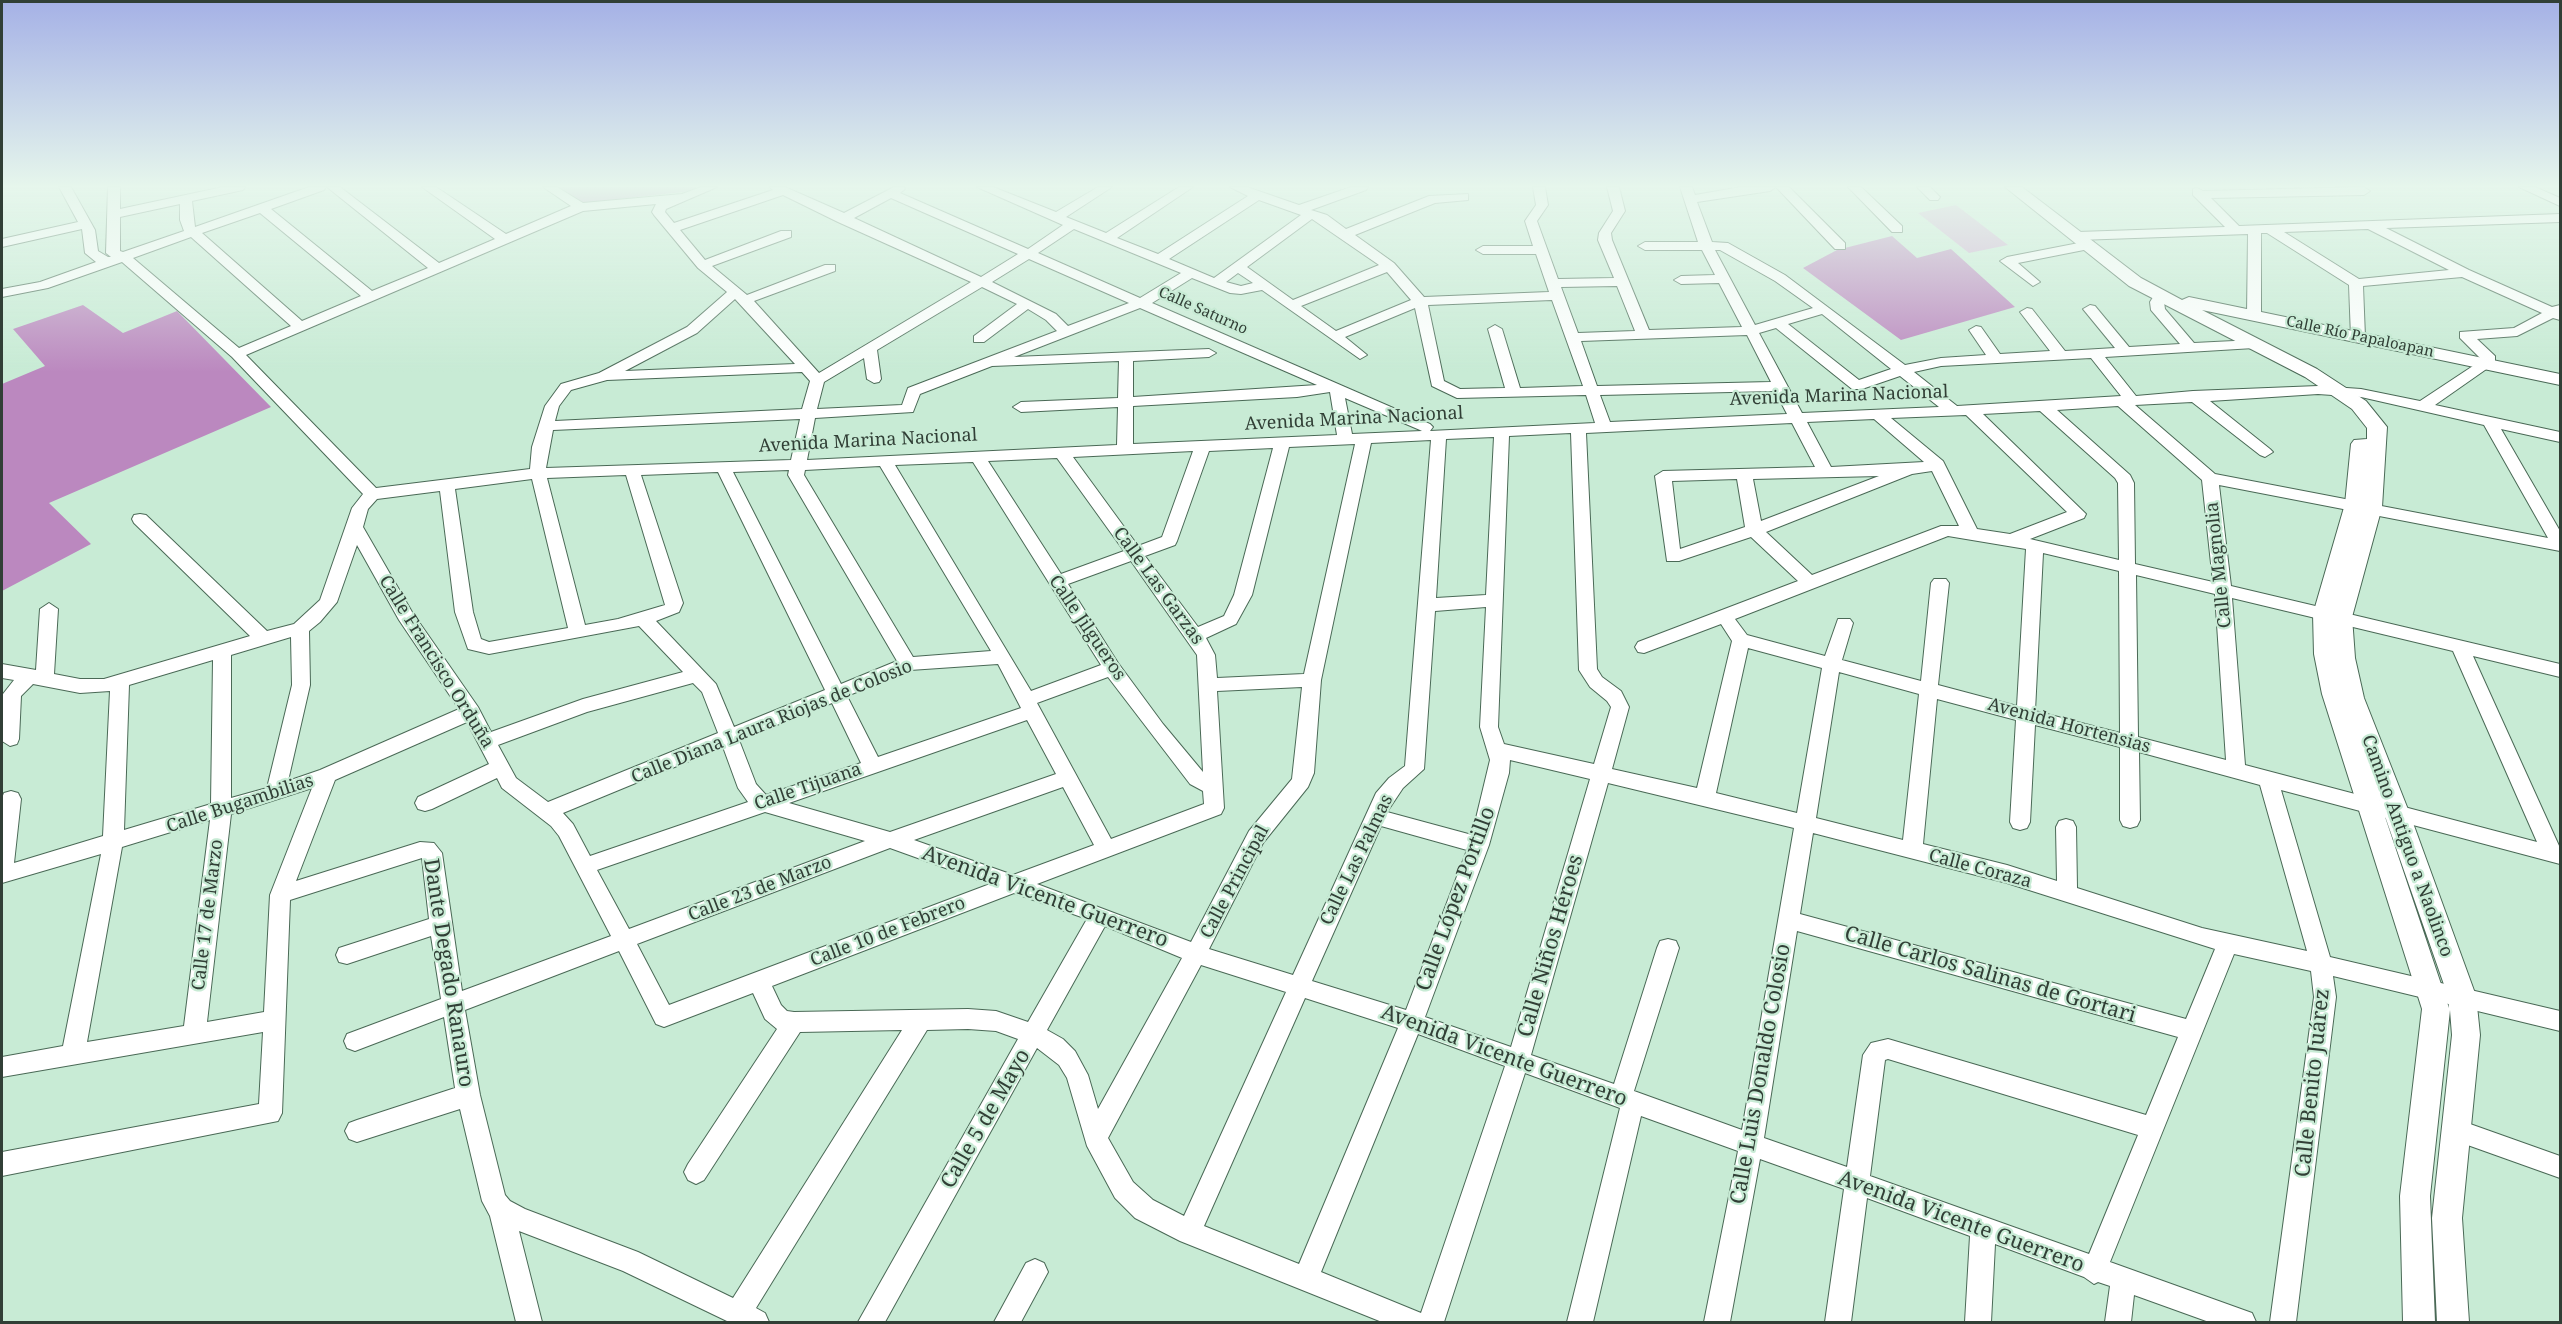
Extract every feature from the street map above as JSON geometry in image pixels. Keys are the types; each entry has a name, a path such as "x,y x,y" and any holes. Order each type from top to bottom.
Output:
{"main road":[{"name":"Camino Antiguo a Naolinco","path":"2094,249 2120,272 2160,297 2339,390 2363,424 2364,506 2332,615 2325,654 2333,694 2432,990 2436,1009 2436,1026 2415,1196 2418,1323"},
{"name":"Calle Río Papaloapan","path":"2160,297 2560,379"},
{"name":"Camino Antiguo a Naolinco","path":"2332,615 2352,698 2397,812 2462,996 2466,1035 2447,1218 2453,1323"}],"street":[{"path":"91,249 92,253 106,262"},
{"path":"2,671 91,687 120,682 300,628 314,618 328,602 360,508 372,494 237,354 124,258 113,253 113,249"},
{"path":"2,293 46,289 106,262 149,249"},
{"path":"211,249 300,327"},
{"path":"312,249 370,296"},
{"path":"414,249 438,267"},
{"path":"237,354 481,249"},
{"path":"690,249 703,265 740,295 804,368 818,380"},
{"path":"703,265 746,249"},
{"path":"909,249 1027,303 1051,317 1065,331"},
{"name":"Calle Saturno","path":"1021,249 1431,431"},
{"path":"908,664 796,475 808,414 818,380 1036,249"},
{"path":"1135,249 1216,283 1241,290 1265,285"},
{"path":"1160,259 1173,249"},
{"path":"1216,283 1261,249"},
{"path":"1364,249 1389,266 1420,301 1437,383 1462,395 1781,386"},
{"path":"1609,249 1644,335"},
{"path":"1708,249 1825,471"},
{"path":"1728,249 1780,278 1962,411 2078,514 2011,540"},
{"path":"2033,282 2007,261 2052,249"},
{"path":"2254,315 2255,249"},
{"path":"2302,249 2356,283 2464,273"},
{"path":"2417,249 2464,273 2558,312"},
{"path":"1483,250 1540,250 1604,426"},
{"path":"1291,305 1389,266"},
{"path":"1239,267 1360,355"},
{"path":"578,633 538,473 540,447 552,406 566,387 604,376 692,330 740,295 830,268"},
{"path":"545,426 908,409 913,392 1143,302 1191,273"},
{"path":"1681,280 1724,279"},
{"path":"1335,336 1420,301 1622,282"},
{"path":"2356,283 2358,337"},
{"path":"2160,297 2157,302 2158,310 2191,348"},
{"path":"980,339 1027,303"},
{"path":"1573,337 1750,331 1824,309"},
{"path":"2090,309 2124,350"},
{"path":"2027,312 2059,353"},
{"path":"2423,406 2488,363 2490,359 2466,335 2517,332 2558,312"},
{"path":"1778,323 1857,386 1903,370 1941,362 2059,353 2254,344"},
{"path":"1495,329 1514,393"},
{"path":"1976,330 1995,357"},
{"path":"870,349 874,379"},
{"name":"Calle Magnolia","path":"2094,351 2126,400 2210,478 2223,592 2236,770"},
{"path":"987,362 1209,353"},
{"path":"1125,449 1126,357"},
{"path":"604,376 804,368"},
{"path":"1021,407 1297,393 1336,387 1354,439"},
{"name":"Avenida Marina Nacional","path":"372,494 538,473 797,465 1354,439 1431,431 1502,432 1962,411 2193,395 2339,390 2560,436"},
{"path":"2193,395 2265,452"},
{"path":"2044,406 2122,475 2126,483 2130,820"},
{"path":"1877,414 1937,465 1971,534"},
{"path":"2489,421 2560,546"},
{"name":"Calle Niños Héroes","path":"1431,1323 1518,1061 1620,707 1614,696 1596,682 1588,670 1578,427"},
{"name":"Calle Las Palmas","path":"1189,1232 1298,985 1388,791 1414,769 1439,447 1431,431"},
{"name":"Calle López Portillo","path":"1305,1280 1412,1022 1479,845 1499,773 1490,727 1502,432"},
{"name":"Calle Principal","path":"1095,1137 1196,954 1256,837 1301,782 1304,773 1312,680 1354,439"},
{"path":"1195,636 1230,620 1243,595 1282,442"},
{"path":"1056,582 1169,541 1203,445"},
{"name":"Calle Las Garzas","path":"1061,452 1195,636 1206,655 1214,808"},
{"name":"Calle Jilgueros","path":"977,456 1112,668 1156,729 1197,779 1213,787"},
{"path":"884,460 1003,657 1106,849"},
{"path":"1909,470 1754,530 1673,557 1663,476 1909,470 1937,465"},
{"path":"723,467 872,765"},
{"path":"447,486 464,612 474,644 480,648 578,633 643,619 673,608 674,603 632,470"},
{"path":"1744,474 1754,530 1810,583"},
{"path":"2210,478 2364,506 2560,546"},
{"path":"140,519 265,640"},
{"name":"Calle Francisco Orduña","path":"355,527 405,616 471,712 500,768 519,792 546,811 566,830 622,941 664,1017"},
{"path":"1644,647 1947,530 2011,540 2560,670"},
{"path":"2020,822 2035,546"},
{"path":"1912,851 1940,583"},
{"path":"1427,605 1495,600"},
{"path":"10,739 12,694 37,677 49,609"},
{"path":"1705,798 1741,640 1724,616"},
{"path":"643,619 710,689 748,788 761,804"},
{"name":"Calle Luis Donaldo Colosio","path":"1717,1323 1751,1145 1831,666 1844,623"},
{"path":"275,793 301,685 300,628"},
{"name":"Avenida Hortensias","path":"1741,640 1831,666 2027,715 2557,855"},
{"path":"2460,646 2557,855"},
{"name":"Calle 17 de Marzo","path":"194,1034 221,812 222,652"},
{"name":"Calle Diana Laura Riojas de Colosio","path":"546,811 908,664 1003,657"},
{"name":"Calle Tijuana","path":"585,866 872,765 1030,705 1112,668"},
{"path":"487,741 584,706 699,675"},
{"path":"1208,685 1312,680"},
{"path":"73,1055 113,843 120,682"},
{"name":"Calle Bugambilias","path":"2,875 221,812 327,775 471,712"},
{"name":"Calle Coraza","path":"1496,749 1705,798 2007,874 2158,924 2228,943 2462,996 2560,1021"},
{"path":"425,803 500,768"},
{"path":"2,1164 270,1113 280,895 327,775"},
{"name":"Calle 23 de Marzo","path":"355,1041 890,840 1068,778"},
{"name":"Calle Benito Juárez","path":"2268,778 2321,964 2325,997 2283,1323"},
{"path":"2,875 10,799"},
{"name":"Avenida Vicente Guerrero","path":"761,804 890,840 1100,915 1196,954 1412,1022 2094,1271 2243,1323"},
{"name":"Calle 10 de Febrero","path":"664,1017 1214,808"},
{"path":"1376,817 1479,845"},
{"path":"2066,827 2067,893"},
{"name":"Dante Degado Ranauro","path":"280,895 427,849 432,853 440,924 468,1095 489,1188 494,1201 501,1210"},
{"name":"Calle 5 de Mayo","path":"871,1323 1100,915"},
{"name":"Calle Carlos Salinas de Gortari","path":"1787,919 2192,1031"},
{"path":"347,955 440,924"},
{"path":"2094,1271 2228,943"},
{"path":"1580,1323 1627,1100 1668,948"},
{"path":"759,981 773,1012 781,1020 794,1022 921,1019 996,1021 1034,1034 1055,1046 1067,1058 1077,1075 1095,1137 1124,1190 1144,1209 1189,1232 1413,1323"},
{"path":"501,1210 629,1261 747,1317 921,1019"},
{"path":"2,1067 275,1020"},
{"path":"696,1172 794,1022"},
{"path":"1838,1323 1874,1055 1880,1050 1888,1050 2152,1128"},
{"path":"357,1131 468,1095"},
{"path":"2456,1130 2560,1167"},
{"path":"501,1210 529,1323"},
{"path":"1978,1323 1983,1230"},
{"path":"1007,1323 1035,1272"},
{"path":"2118,1323 2123,1281"}],"shaded area":[{"path":"1907,249 1917,258 1951,249 2015,307 1901,340 1803,268 1837,250"},
{"path":"1964,249 1990,249 1969,253"},
{"path":"83,305 123,333 177,311 271,407 49,503 91,544 2,591 2,384 45,366 13,329"}]}
